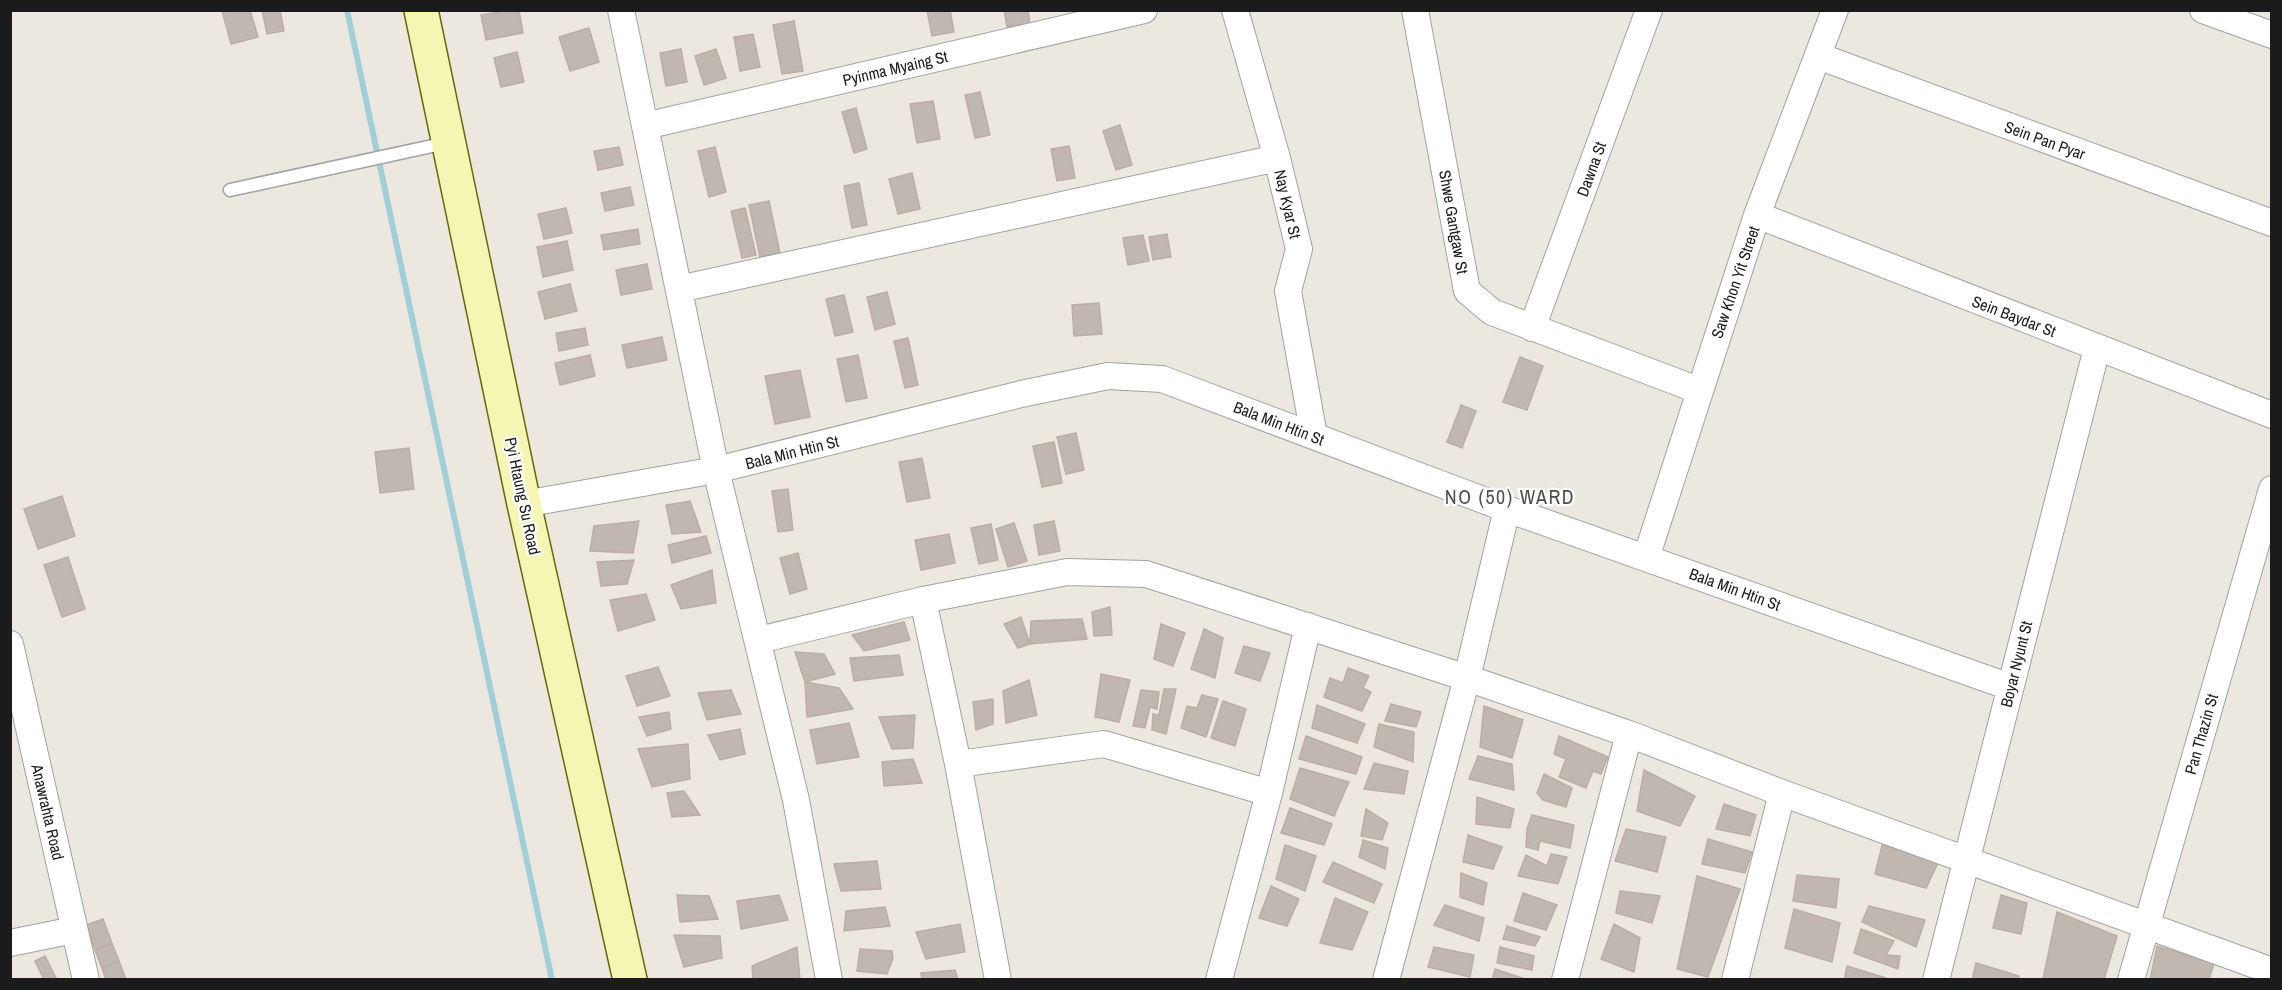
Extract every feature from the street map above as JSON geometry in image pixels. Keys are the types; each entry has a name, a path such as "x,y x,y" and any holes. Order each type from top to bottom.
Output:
{"main road":[{"name":"Pyi Htaung Su Road","path":"421,10 524,504 630,980"}],"street":[{"path":"621,10 716,470 796,800 830,980"},
{"name":"Pyinma Myaing St","path":"645,126 1144,10"},
{"name":"Nay Kyar St","path":"1235,10 1277,158 1299,249 1288,291 1314,436"},
{"name":"Shwe Gantgaw St","path":"1415,10 1467,291 1492,312 1698,390"},
{"name":"Dawna St","path":"1532,328 1649,10"},
{"name":"Saw Khon Yit Street","path":"1646,558 1698,390 1757,215 1835,10"},
{"path":"2203,10 2271,35"},
{"name":"Sein Pan Pyar","path":"1818,57 2271,223"},
{"path":"679,289 1277,158"},
{"name":"Sein Baydar St","path":"1757,215 2271,415"},
{"name":"Boyar Nyunt St","path":"1936,980 2097,348"},
{"name":"Bala Min Htin St","path":"524,504 716,470 1021,394 1108,376 1162,379 1507,509 2010,687"},
{"name":"Pan Thazin St","path":"2131,980 2271,489"},
{"path":"1386,980 1467,678 1507,509"},
{"path":"759,640 923,600 1067,572 1146,574 1467,678 1629,734 1782,793 2271,971"},
{"path":"923,600 958,764 998,980"},
{"path":"1219,980 1269,793 1308,626"},
{"name":"Anawrahta Road","path":"10,644 86,980"},
{"path":"1565,980 1629,734"},
{"path":"958,764 1104,744 1269,793"},
{"path":"1735,980 1782,793"},
{"path":"10,943 74,930"}],"lane":[{"path":"230,190 448,143"}],"building":[{"path":"250,10 258,37 231,44 222,11"},
{"path":"262,10 280,10 284,31 267,34"},
{"path":"519,10 523,33 486,40 481,15"},
{"path":"927,10 950,10 954,32 932,36"},
{"path":"1004,10 1028,10 1030,23 1007,27"},
{"path":"794,21 803,71 782,74 773,25"},
{"path":"589,28 599,62 570,71 559,37"},
{"path":"753,34 760,67 740,71 734,37"},
{"path":"681,49 687,82 666,86 660,53"},
{"path":"716,49 726,78 704,85 695,56"},
{"path":"517,52 524,82 501,87 494,58"},
{"path":"980,92 990,135 975,138 965,95"},
{"path":"933,101 940,139 917,143 910,104"},
{"path":"856,108 867,149 854,153 842,112"},
{"path":"1120,125 1132,165 1116,170 1103,131"},
{"path":"1069,146 1075,178 1057,181 1051,149"},
{"path":"619,147 623,165 598,170 594,151"},
{"path":"715,147 726,192 709,197 698,151"},
{"path":"912,173 920,209 898,214 889,179"},
{"path":"859,183 867,225 852,228 844,186"},
{"path":"630,187 634,205 605,211 601,193"},
{"path":"769,201 780,253 760,257 749,205"},
{"path":"566,208 572,233 544,239 538,214"},
{"path":"745,208 756,255 742,258 731,211"},
{"path":"638,229 640,244 604,250 601,235"},
{"path":"1167,234 1171,257 1153,260 1149,237"},
{"path":"1143,235 1149,261 1128,265 1123,238"},
{"path":"567,241 573,270 543,277 537,247"},
{"path":"647,264 652,289 621,295 616,270"},
{"path":"570,284 577,311 545,319 538,292"},
{"path":"887,292 895,324 875,330 867,297"},
{"path":"844,295 853,332 835,336 826,299"},
{"path":"1099,303 1102,334 1074,336 1072,305"},
{"path":"585,328 588,345 559,351 556,333"},
{"path":"662,337 667,360 627,368 622,345"},
{"path":"908,338 918,385 905,388 894,341"},
{"path":"590,355 595,376 560,385 555,363"},
{"path":"858,355 867,398 846,402 837,359"},
{"path":"1520,357 1543,366 1527,410 1503,402"},
{"path":"800,370 810,417 775,424 765,376"},
{"path":"1461,405 1476,411 1462,448 1447,442"},
{"path":"1076,433 1084,470 1066,474 1057,437"},
{"path":"1054,442 1062,483 1042,487 1033,446"},
{"path":"409,448 414,489 380,493 375,452"},
{"path":"922,458 930,498 907,502 899,462"},
{"path":"788,489 793,530 778,532 772,491"},
{"path":"62,496 75,536 38,549 24,509"},
{"path":"690,501 701,532 672,534 666,505"},
{"path":"639,521 633,553 590,551 594,526"},
{"path":"1054,521 1060,551 1039,555 1034,525"},
{"path":"1014,523 1027,561 1008,567 996,529"},
{"path":"991,524 998,560 979,564 971,528"},
{"path":"949,534 955,563 921,570 915,540"},
{"path":"706,536 711,553 672,563 668,545"},
{"path":"798,553 807,589 790,594 780,558"},
{"path":"68,557 85,609 62,617 44,565"},
{"path":"634,560 627,584 601,586 597,562"},
{"path":"712,570 716,603 681,609 671,585"},
{"path":"646,594 655,620 618,631 610,600"},
{"path":"1110,607 1112,635 1094,636 1092,612"},
{"path":"1021,617 1030,644 1018,648 1004,624"},
{"path":"1082,619 1087,639 1030,644 1031,621"},
{"path":"904,622 910,640 864,651 852,635"},
{"path":"1161,624 1185,633 1173,666 1154,659"},
{"path":"1204,629 1223,638 1215,678 1191,669"},
{"path":"1244,646 1270,653 1260,681 1235,673"},
{"path":"795,652 824,654 835,674 805,682"},
{"path":"899,655 903,675 854,681 850,658"},
{"path":"658,667 670,696 637,706 626,676"},
{"path":"1348,668 1369,676 1363,688 1371,692 1362,711 1324,697 1330,678 1343,683"},
{"path":"1101,674 1130,680 1119,722 1095,717"},
{"path":"1029,680 1037,715 1006,723 1003,691"},
{"path":"805,682 839,688 853,709 807,717"},
{"path":"1164,689 1176,689 1166,734 1152,730 1153,714 1159,715"},
{"path":"731,690 741,714 707,720 698,693"},
{"path":"1141,690 1159,692 1157,709 1150,707 1145,728 1133,726"},
{"path":"1202,695 1218,699 1206,737 1181,728 1187,706 1197,708"},
{"path":"993,699 993,724 976,730 973,702"},
{"path":"1223,701 1246,709 1235,746 1211,738"},
{"path":"1391,704 1421,712 1416,727 1385,721"},
{"path":"1317,705 1365,724 1357,743 1312,728"},
{"path":"1484,706 1523,720 1512,758 1480,747"},
{"path":"669,712 671,729 647,736 639,717"},
{"path":"915,715 913,748 892,749 879,717"},
{"path":"849,723 859,757 817,764 810,730"},
{"path":"1379,724 1414,732 1413,762 1374,747"},
{"path":"740,729 745,754 720,760 708,735"},
{"path":"1306,736 1362,757 1356,774 1299,759"},
{"path":"1559,736 1608,757 1601,774 1593,771 1586,788 1559,777 1566,759 1554,754"},
{"path":"688,744 690,779 652,787 638,749"},
{"path":"1478,756 1512,764 1514,790 1469,779"},
{"path":"913,759 922,783 884,786 882,762"},
{"path":"1374,763 1408,771 1404,794 1364,789"},
{"path":"1300,768 1349,782 1334,816 1290,799"},
{"path":"1644,770 1695,796 1680,826 1637,811"},
{"path":"1544,774 1572,788 1566,807 1543,800 1537,793"},
{"path":"684,791 700,815 672,817 667,793"},
{"path":"1477,797 1514,809 1510,828 1476,824"},
{"path":"1724,804 1756,815 1750,836 1716,829"},
{"path":"1290,808 1332,824 1324,845 1281,833"},
{"path":"1366,809 1388,823 1382,840 1361,836"},
{"path":"1532,815 1574,825 1570,848 1540,841 1538,850 1526,847 1527,829"},
{"path":"1626,829 1666,837 1657,872 1615,861"},
{"path":"1468,835 1502,847 1493,869 1463,862"},
{"path":"1708,839 1752,852 1745,873 1702,864"},
{"path":"1363,840 1388,848 1385,869 1359,857"},
{"path":"1883,842 1939,861 1926,888 1875,874"},
{"path":"1285,845 1316,856 1305,891 1276,879"},
{"path":"1551,854 1567,857 1558,884 1518,876 1526,855 1547,866"},
{"path":"877,861 881,889 841,891 834,864"},
{"path":"1333,862 1382,884 1374,903 1323,882"},
{"path":"1461,873 1487,883 1483,905 1460,897"},
{"path":"1797,875 1839,879 1836,908 1793,901"},
{"path":"1697,876 1740,889 1708,977 1677,969"},
{"path":"1271,886 1299,899 1287,926 1259,918"},
{"path":"1620,891 1660,896 1652,923 1616,913"},
{"path":"1523,893 1557,905 1546,930 1514,921"},
{"path":"677,895 709,896 718,919 680,922"},
{"path":"779,895 788,920 741,929 737,901"},
{"path":"2001,895 2027,903 2021,934 1993,928"},
{"path":"1335,898 1368,912 1352,950 1320,943"},
{"path":"1445,905 1484,918 1479,941 1434,925"},
{"path":"1869,906 1925,920 1916,947 1862,922"},
{"path":"885,907 890,926 844,931 846,911"},
{"path":"1794,909 1840,923 1832,962 1785,948"},
{"path":"2057,912 2117,936 2104,980 2043,979"},
{"path":"103,919 112,943 95,950 86,925"},
{"path":"960,924 965,952 926,959 916,932"},
{"path":"1614,924 1640,938 1634,972 1601,959"},
{"path":"1507,926 1540,937 1535,946 1503,939"},
{"path":"1861,929 1894,941 1886,955 1900,956 1898,969 1854,953"},
{"path":"674,935 720,936 722,958 684,967"},
{"path":"112,943 119,961 102,968 95,950"},
{"path":"2157,946 2214,963 2209,980 2150,980"},
{"path":"797,947 800,980 753,980 752,966"},
{"path":"1434,947 1474,955 1470,977 1428,967"},
{"path":"1500,947 1534,956 1532,970 1497,963"},
{"path":"860,949 892,951 893,958 887,974 857,971"},
{"path":"45,956 57,980 44,980 35,961"},
{"path":"119,961 126,979 106,980 102,968"},
{"path":"1976,963 2019,976 2018,980 1972,980"},
{"path":"1847,966 1886,978 1844,980"},
{"path":"1495,969 1528,980 1492,980"},
{"path":"955,970 958,980 922,980 921,973"}],"waterway":[{"path":"347,10 552,980"}],"district":[{"name":"NO (50) WARD","path":"1510,497"}]}
